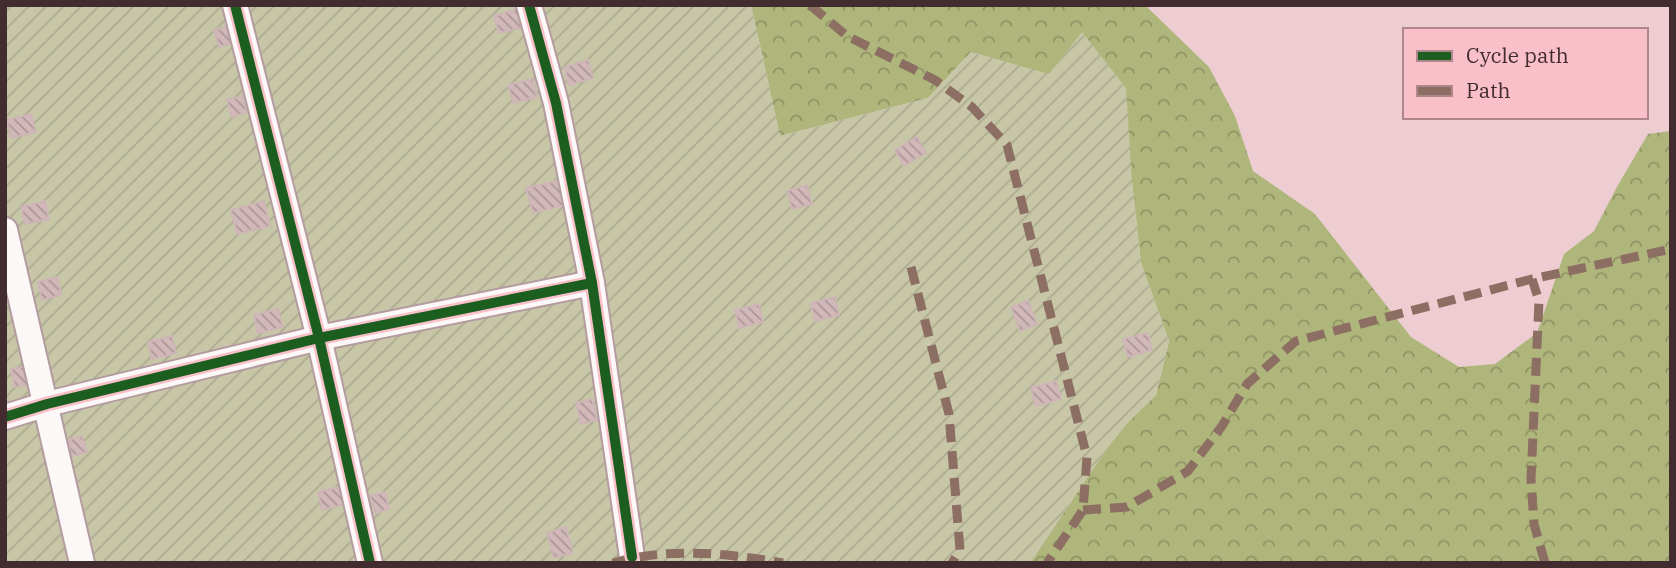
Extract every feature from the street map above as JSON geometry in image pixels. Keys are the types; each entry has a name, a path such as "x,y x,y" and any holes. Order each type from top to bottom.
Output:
{"street":[{"path":"234,5 319,338 370,563"},
{"path":"528,5 555,103 592,284 632,557"},
{"path":"5,230 82,563"},
{"path":"5,417 47,404 319,338 592,284"}],"green space":[{"path":"5,5 751,5 780,136 928,98 971,52 1049,74 1082,32 1126,88 1141,263 1169,341 1156,395 1128,422 1107,448 1030,563 5,563"},
{"path":"751,5 1145,5 1209,67 1235,116 1253,171 1315,214 1411,337 1459,367 1495,364 1537,333 1564,254 1594,231 1648,134 1671,131 1671,563 1030,563 1107,448 1128,422 1156,395 1169,341 1141,263 1132,182 1049,75 971,52 928,98 780,136"}],"building":[{"path":"518,9 523,27 499,33 494,16"},
{"path":"229,26 234,42 219,47 214,30"},
{"path":"588,60 593,78 569,85 564,67"},
{"path":"533,79 537,97 513,103 508,85"},
{"path":"242,96 247,112 232,117 227,100"},
{"path":"31,114 36,132 11,138 7,120"},
{"path":"917,137 926,153 904,166 895,150"},
{"path":"560,180 566,205 533,213 526,188"},
{"path":"807,185 812,204 792,209 787,191"},
{"path":"45,201 49,219 25,224 21,207"},
{"path":"264,201 270,226 237,234 231,210"},
{"path":"57,277 61,295 42,300 38,282"},
{"path":"835,297 839,315 815,321 811,303"},
{"path":"1028,301 1037,324 1020,331 1011,307"},
{"path":"759,304 763,322 739,328 735,310"},
{"path":"278,309 283,327 258,333 254,315"},
{"path":"1148,333 1152,350 1128,357 1123,339"},
{"path":"172,336 176,353 152,359 148,342"},
{"path":"31,365 35,383 15,387 11,369"},
{"path":"1056,381 1061,399 1036,406 1031,388"},
{"path":"592,399 597,420 581,424 576,403"},
{"path":"82,436 87,452 72,456 67,440"},
{"path":"342,486 346,504 322,510 318,492"},
{"path":"385,492 389,509 375,513 370,496"},
{"path":"566,527 573,553 554,558 547,533"}],"marked path":[{"path":"810,5 847,36 935,80 972,107 1007,145 1087,457 1083,510 1047,563"},
{"path":"1545,563 1534,524 1531,479 1539,301 1532,279 1671,249"},
{"path":"911,267 949,414 960,550 952,563"},
{"path":"1083,510 1127,507 1188,471 1222,426 1247,384 1296,341 1532,279"},
{"path":"613,563 676,553 783,563"}],"cycle path":[{"path":"235,5 319,338 370,563"},
{"path":"529,5 556,103 592,283 632,557"},
{"path":"5,417 47,404 319,338 592,283"}]}
